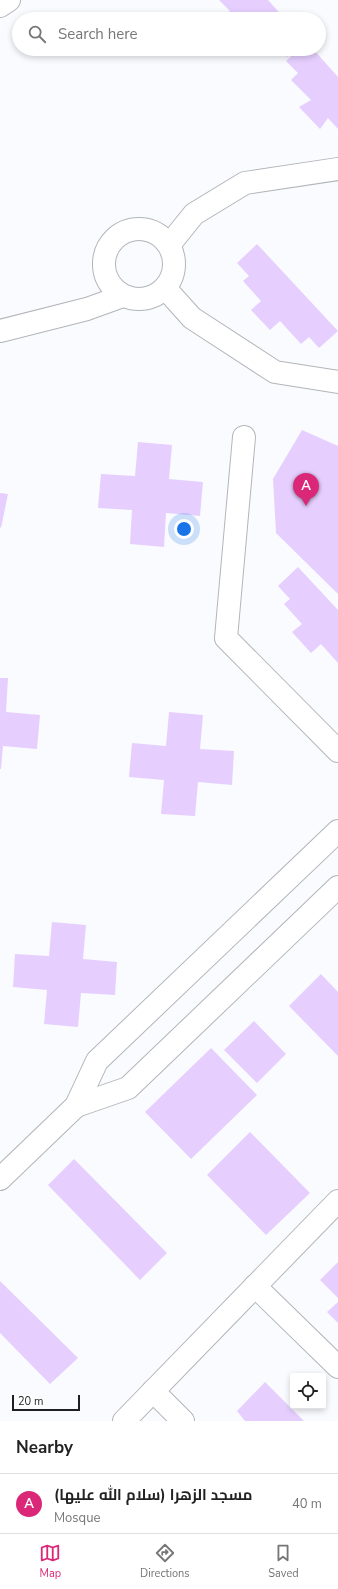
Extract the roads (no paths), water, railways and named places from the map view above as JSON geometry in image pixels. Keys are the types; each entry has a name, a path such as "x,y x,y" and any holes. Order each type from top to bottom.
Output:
{"main road":[{"path":"0,6 9,0"},
{"path":"169,246 194,214 245,183 338,169"},
{"path":"138,228 150,230 160,236 169,246 173,255 174,267 172,278 165,288 156,295 145,299 134,299 123,296 113,289 106,280 103,269 104,257 108,246 126,231 138,228"},
{"path":"165,288 192,318 275,372 338,382"},
{"path":"0,331 87,309 123,296"},
{"path":"244,437 226,638 338,751"},
{"path":"0,1178 76,1106 97,1061 338,831"},
{"path":"76,1106 128,1088 338,887"},
{"path":"124,1421 338,1201"},
{"path":"255,1286 338,1367"},
{"path":"153,1391 183,1421"}],"place":[{"name":"مسجد الزهرا (سلام الله علیها)","path":"306,506"}]}
